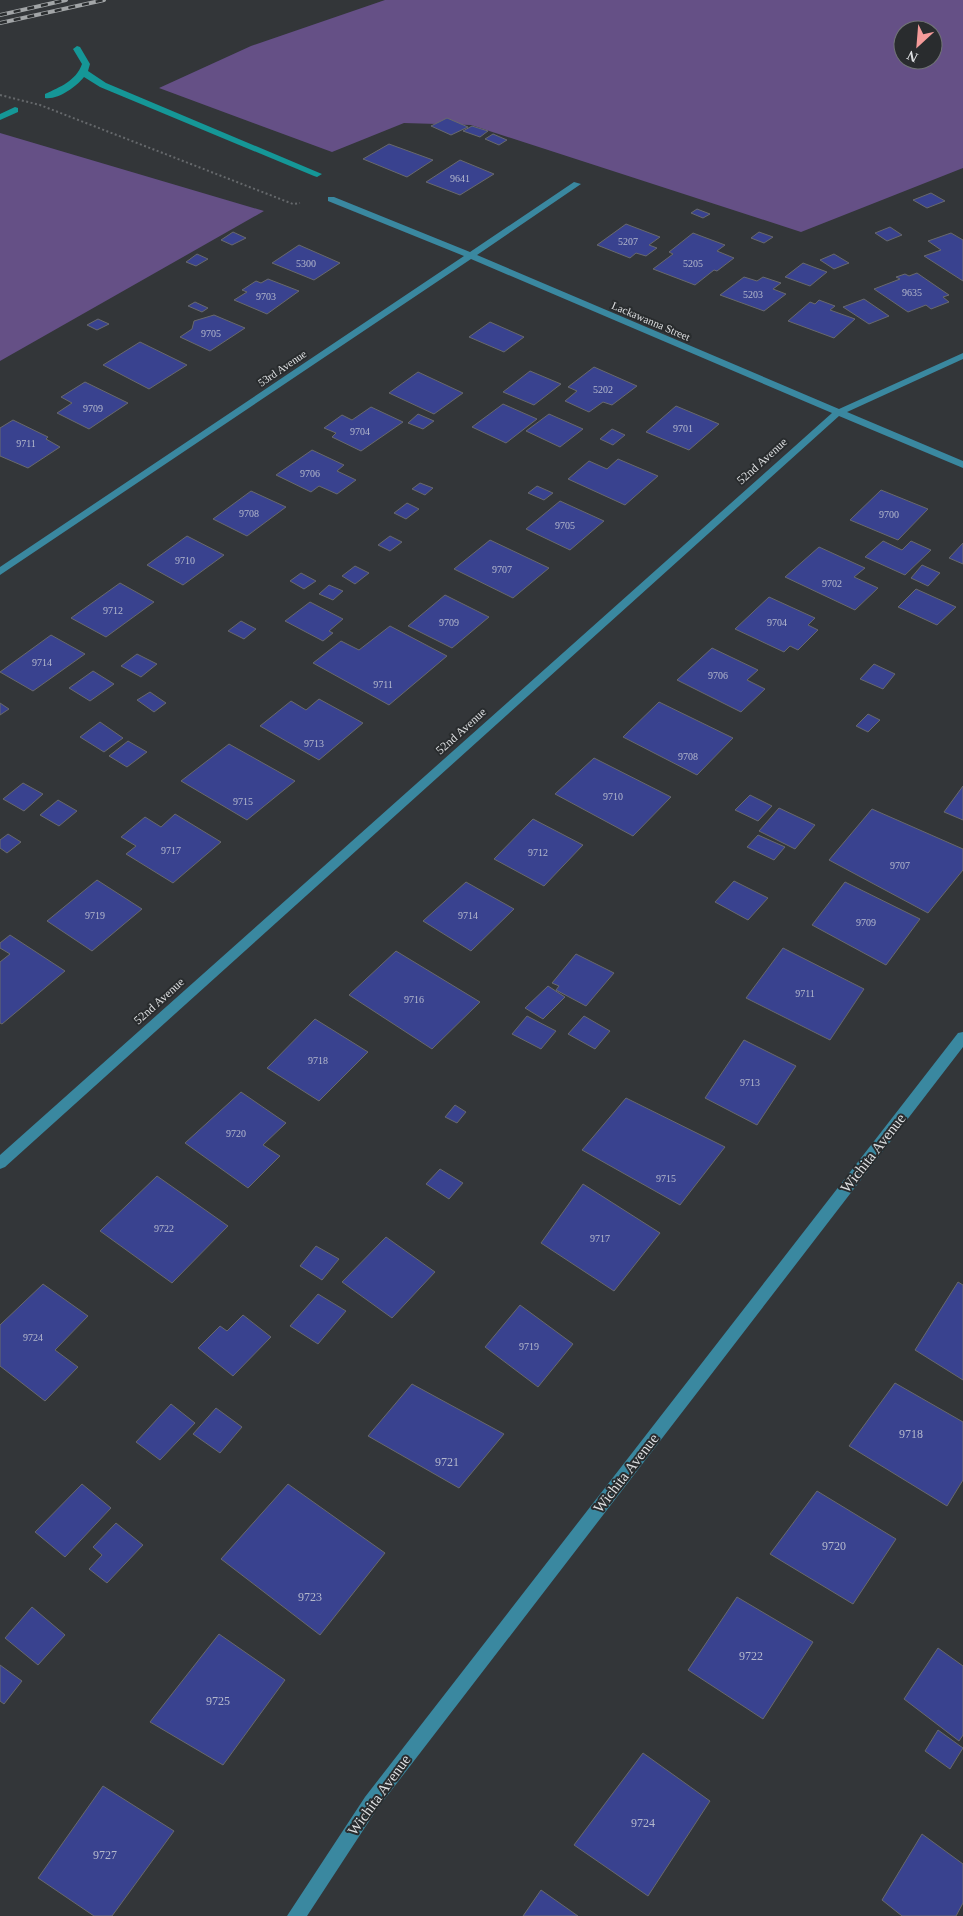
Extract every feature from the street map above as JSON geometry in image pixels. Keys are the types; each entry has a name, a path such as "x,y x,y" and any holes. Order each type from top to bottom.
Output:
{"street":[{"name":"53rd Avenue","path":"0,572 576,184"},
{"name":"Lackawanna Street","path":"331,199 469,255 963,465"},
{"name":"52nd Avenue","path":"0,1163 837,413 963,356"},
{"name":"Wichita Avenue","path":"296,1916 371,1803 963,1036"}],"path":[{"path":"0,95 40,105 292,204 331,199"}],"shaded area":[{"path":"385,0 963,0 963,168 801,232 471,125 404,123 332,152 159,88 251,46"},
{"path":"0,133 264,211 0,361"}],"building":[{"path":"447,118 468,127 451,135 431,126"},
{"path":"472,126 488,131 480,137 463,131"},
{"path":"493,134 507,140 499,145 485,139"},
{"path":"389,144 433,160 407,177 363,159"},
{"path":"460,160 494,174 460,195 426,182"},
{"path":"931,193 945,201 927,208 913,200"},
{"path":"697,209 710,214 703,218 691,213"},
{"path":"626,224 660,237 649,245 657,248 646,256 636,253 630,258 597,245"},
{"path":"890,227 902,235 887,241 875,233"},
{"path":"233,232 246,238 232,245 221,240"},
{"path":"759,232 773,237 764,243 751,238"},
{"path":"693,233 725,245 717,251 734,258 717,271 714,270 695,285 653,269 673,254 669,252"},
{"path":"951,233 963,240 963,281 924,256 941,250 928,241"},
{"path":"299,245 340,263 314,280 272,263"},
{"path":"197,254 208,259 196,266 186,262"},
{"path":"834,254 849,263 834,269 820,260"},
{"path":"803,263 827,272 810,286 785,277"},
{"path":"917,273 949,295 943,297 949,302 931,309 926,305 908,312 874,289 900,279 896,277"},
{"path":"744,277 757,281 763,277 781,283 773,289 786,294 764,311 720,295"},
{"path":"268,279 299,291 267,314 234,300 247,292 242,290 256,281 261,283"},
{"path":"864,299 889,316 869,324 843,307"},
{"path":"819,300 835,306 830,310 855,319 834,338 788,321 810,302 815,304"},
{"path":"195,302 208,308 202,312 188,306"},
{"path":"214,315 245,328 210,351 180,337 192,329 194,321"},
{"path":"98,319 109,324 97,330 87,325"},
{"path":"490,322 524,337 504,352 469,337"},
{"path":"140,342 187,365 149,389 103,365"},
{"path":"594,367 637,386 612,405 603,402 589,412 565,401 577,391 568,387"},
{"path":"530,371 561,384 534,405 503,392"},
{"path":"418,372 463,393 434,414 389,393"},
{"path":"85,382 128,403 89,429 57,413 72,403 61,397"},
{"path":"503,404 537,419 506,443 472,427"},
{"path":"676,406 719,424 689,450 646,432"},
{"path":"371,407 403,422 361,451 332,437 336,433 324,428 342,415 352,420"},
{"path":"418,414 434,421 423,429 408,423"},
{"path":"549,414 583,429 560,447 526,431"},
{"path":"13,420 48,437 46,439 60,447 28,468 0,456 0,428"},
{"path":"612,429 625,435 613,445 600,439"},
{"path":"312,450 344,465 337,471 356,480 337,494 319,486 311,492 276,475"},
{"path":"618,459 658,476 625,505 568,479 589,461 607,469"},
{"path":"420,483 433,488 425,495 412,489"},
{"path":"537,486 553,493 544,500 528,493"},
{"path":"881,490 928,509 898,540 850,520"},
{"path":"251,491 286,507 247,536 213,519"},
{"path":"560,501 604,521 570,550 526,529"},
{"path":"407,503 419,509 406,519 394,513"},
{"path":"187,536 224,555 183,585 147,565"},
{"path":"390,536 402,542 390,551 378,545"},
{"path":"490,540 549,568 513,598 454,569"},
{"path":"883,541 902,550 911,541 931,550 905,575 865,557"},
{"path":"963,543 963,564 949,558"},
{"path":"819,547 865,568 854,577 878,588 855,610 785,577"},
{"path":"922,565 940,573 928,586 911,578"},
{"path":"355,566 369,573 355,584 342,576"},
{"path":"301,573 316,581 304,589 290,581"},
{"path":"120,583 154,602 106,637 71,618"},
{"path":"329,585 343,591 333,600 319,594"},
{"path":"916,589 956,607 937,625 898,607"},
{"path":"445,595 489,617 452,648 408,626"},
{"path":"769,597 815,618 808,625 818,630 798,650 790,646 784,652 735,629"},
{"path":"310,602 343,619 329,631 333,633 323,641 285,621"},
{"path":"241,621 256,629 244,639 228,631"},
{"path":"390,626 447,656 389,705 313,663 341,641 359,650"},
{"path":"51,635 85,654 33,691 0,672"},
{"path":"712,648 758,670 747,680 765,689 741,712 677,680"},
{"path":"137,654 157,664 141,677 121,666"},
{"path":"874,664 895,674 883,689 860,679"},
{"path":"93,671 114,684 90,701 69,688"},
{"path":"150,692 166,703 154,712 137,700"},
{"path":"319,699 363,723 319,760 260,726 291,701 306,710"},
{"path":"659,702 733,738 697,775 623,737"},
{"path":"0,703 9,709 0,715"},
{"path":"868,714 880,720 868,732 856,726"},
{"path":"100,722 123,738 104,752 80,737"},
{"path":"128,741 147,752 127,767 109,756"},
{"path":"229,744 295,781 247,820 181,781"},
{"path":"594,758 671,797 633,836 555,794"},
{"path":"23,783 43,794 24,811 3,799"},
{"path":"963,786 963,820 944,812"},
{"path":"750,795 772,806 758,821 735,810"},
{"path":"58,800 77,811 59,826 40,815"},
{"path":"779,808 815,825 795,849 759,831"},
{"path":"872,809 963,849 963,870 928,913 829,860"},
{"path":"175,814 221,842 173,883 126,854 136,846 121,837 145,817 161,827"},
{"path":"533,819 583,845 544,886 494,859"},
{"path":"8,834 21,842 7,853 0,848 0,840"},
{"path":"758,835 785,847 774,860 747,847"},
{"path":"97,880 142,909 92,951 47,921"},
{"path":"734,881 768,898 748,920 715,902"},
{"path":"466,882 514,909 471,951 423,921"},
{"path":"845,882 920,919 886,965 812,925"},
{"path":"10,935 65,971 2,1024 0,1023 0,962 10,954 0,948 0,943"},
{"path":"783,948 864,989 830,1040 746,998"},
{"path":"396,951 480,1002 432,1049 349,995"},
{"path":"576,954 614,973 586,1006 556,990 559,986 552,983"},
{"path":"548,986 565,997 543,1019 525,1008"},
{"path":"527,1016 556,1031 541,1049 512,1034"},
{"path":"584,1016 610,1031 595,1049 568,1034"},
{"path":"315,1019 368,1052 319,1101 267,1068"},
{"path":"744,1040 796,1066 757,1125 705,1098"},
{"path":"241,1092 286,1123 263,1145 280,1156 248,1188 185,1143"},
{"path":"626,1098 725,1147 680,1205 582,1150"},
{"path":"455,1105 466,1112 457,1123 445,1117"},
{"path":"440,1169 463,1183 449,1199 426,1184"},
{"path":"157,1176 228,1226 172,1283 100,1231"},
{"path":"583,1184 660,1233 614,1291 541,1243"},
{"path":"386,1237 435,1272 392,1318 342,1282"},
{"path":"316,1246 339,1259 322,1280 300,1266"},
{"path":"958,1282 963,1285 963,1380 915,1350"},
{"path":"43,1284 88,1316 55,1350 78,1367 45,1401 0,1366 0,1325"},
{"path":"318,1294 346,1311 318,1344 290,1326"},
{"path":"520,1305 573,1344 538,1387 485,1347"},
{"path":"243,1315 271,1337 233,1376 198,1348 220,1326 227,1331"},
{"path":"895,1383 963,1422 963,1480 947,1506 849,1446"},
{"path":"412,1384 504,1434 459,1488 368,1436"},
{"path":"171,1404 195,1423 160,1460 136,1442"},
{"path":"216,1408 242,1427 220,1453 193,1434"},
{"path":"82,1484 111,1508 65,1557 35,1532"},
{"path":"288,1484 385,1553 320,1635 221,1559"},
{"path":"817,1491 896,1539 853,1604 770,1554"},
{"path":"116,1523 143,1545 107,1583 89,1569 102,1555 93,1547"},
{"path":"737,1597 813,1642 763,1719 688,1670"},
{"path":"32,1607 65,1635 38,1665 5,1638"},
{"path":"219,1634 285,1680 223,1765 150,1722"},
{"path":"938,1648 963,1666 963,1735 959,1741 904,1699"},
{"path":"0,1665 22,1681 4,1704 0,1701"},
{"path":"938,1730 963,1748 950,1769 925,1751"},
{"path":"643,1753 710,1801 648,1896 574,1845"},
{"path":"103,1786 174,1831 112,1916 94,1916 38,1878"},
{"path":"922,1834 963,1864 963,1903 956,1916 902,1916 882,1900"},
{"path":"541,1890 578,1916 523,1916"}],"waterway":[{"path":"48,96 72,84 81,76 86,64 77,49"},
{"path":"84,73 103,85 317,174"},
{"path":"0,117 15,110"}],"railway":[{"path":"0,15 66,0"},
{"path":"0,23 104,0"}]}
